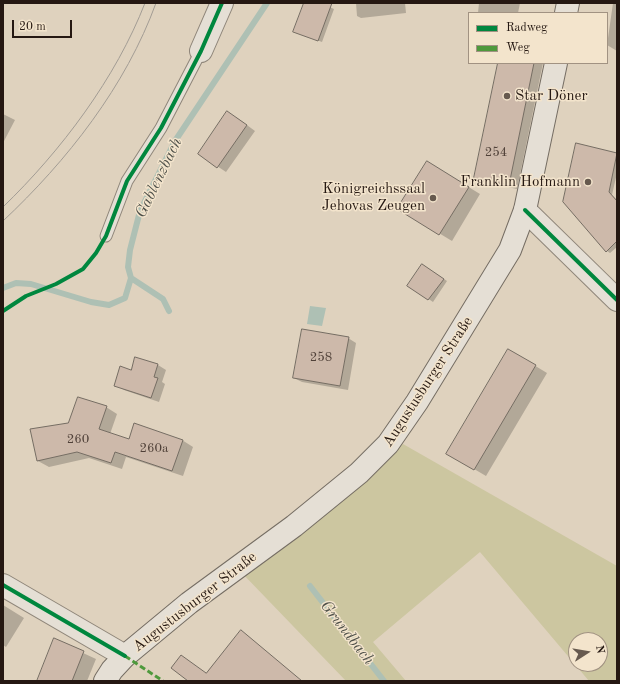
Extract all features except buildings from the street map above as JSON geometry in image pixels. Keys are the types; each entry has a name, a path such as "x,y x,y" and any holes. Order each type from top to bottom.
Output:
{"main road":[{"path":"201,51 222,3"},
{"name":"Augustusburger Straße","path":"105,681 125,656 189,603 294,526 359,473 388,444 425,389 510,250 525,210 556,64"},
{"path":"525,210 617,300"},
{"path":"3,585 125,656"}],"lane":[{"path":"106,236 127,181 160,128 201,51"}],"shaded area":[{"path":"310,306 326,308 322,326 307,324"},
{"path":"403,444 617,566 617,681 589,681 581,672 608,672 608,632 568,632 568,656 480,552 373,642 406,681 346,681 240,571"}],"waterway":[{"name":"Gablenzbach","path":"3,288 16,283 31,284 91,302 109,305 125,298 131,278 128,267 130,250 140,211 175,141 267,3"},
{"name":"Grundbach","path":"131,278 163,299 169,311"},
{"name":"Grundbach","path":"310,586 384,681"}],"tram line":[{"path":"3,207 46,162 85,112 119,59 145,3"},
{"path":"3,221 50,173 72,148 92,121 128,64 156,3"}],"marked path":[{"path":"125,656 163,681"}],"cycle path":[{"path":"3,311 26,296 56,284 83,269 96,253 106,236 127,181 161,128 201,51 222,3"},
{"path":"525,210 617,300"},
{"path":"3,585 125,656"}],"place":[{"name":"Star Döner","path":"507,96"},
{"name":"Franklin Hofmann","path":"588,182"},
{"name":"Königreichssaal Jehovas Zeugen","path":"433,198"}]}
